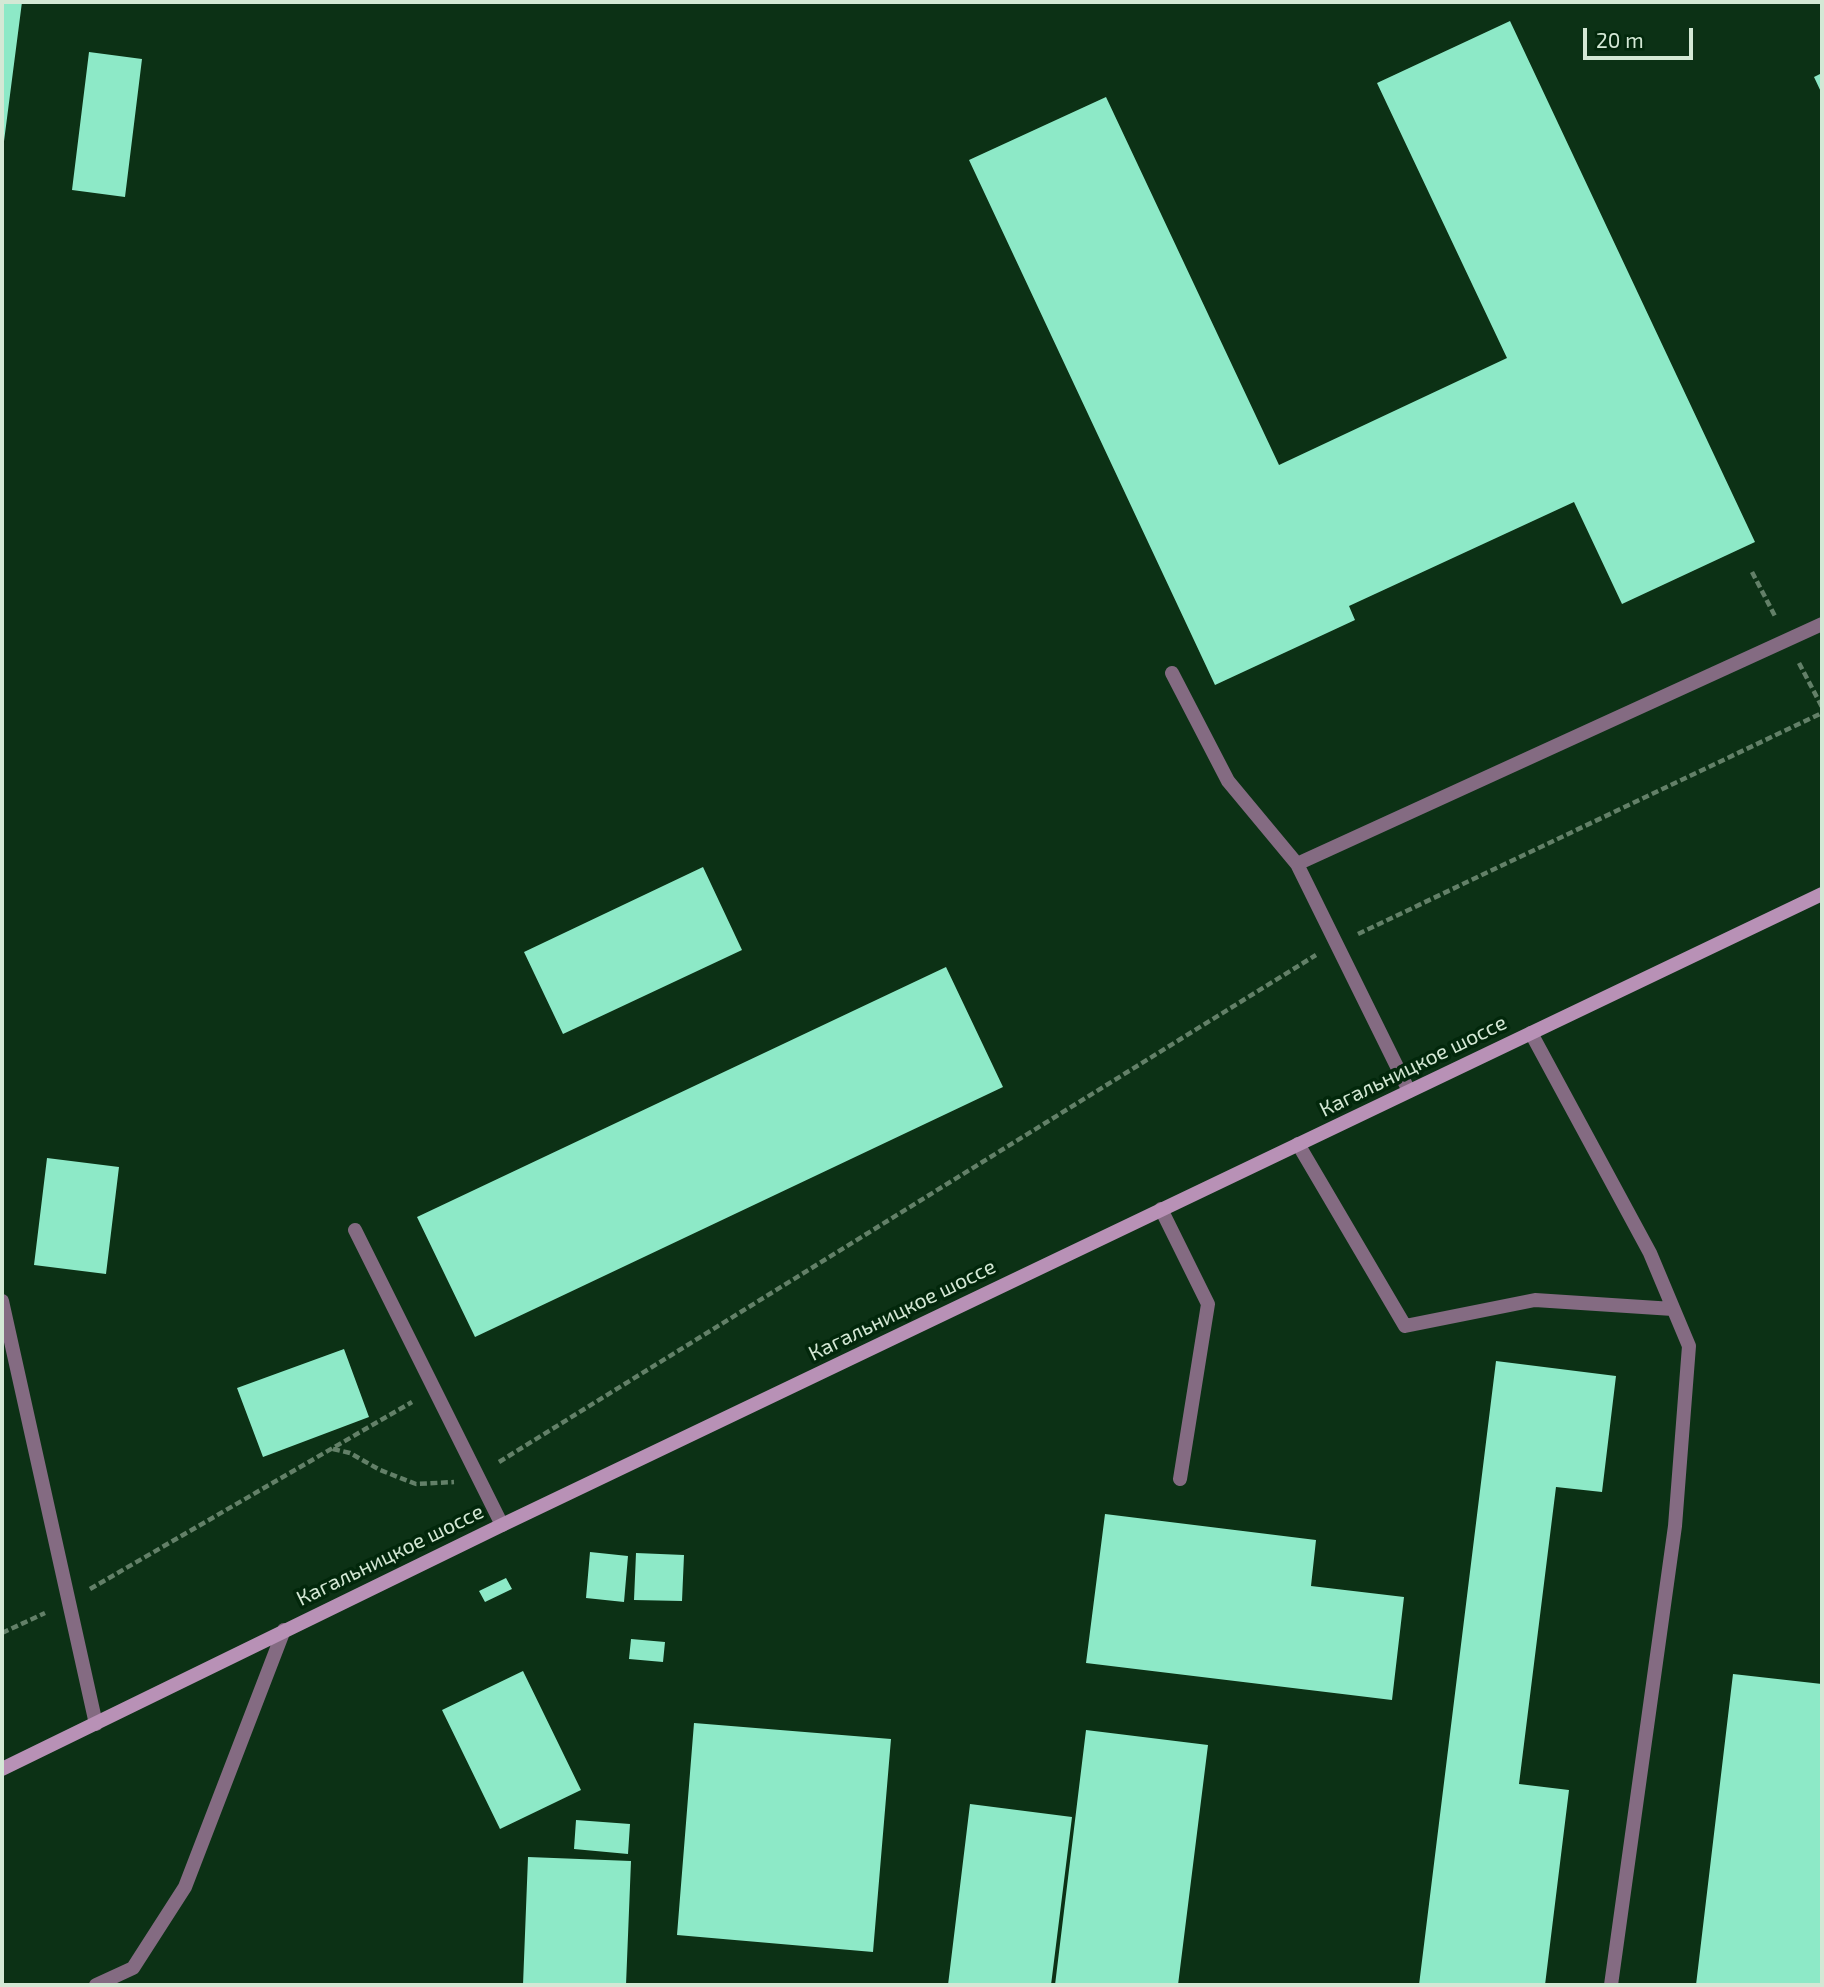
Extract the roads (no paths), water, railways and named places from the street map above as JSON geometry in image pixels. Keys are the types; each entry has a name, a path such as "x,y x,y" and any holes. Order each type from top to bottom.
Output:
{"main road":[{"name":"Кагальницкое шоссе","path":"2,1769 502,1525 1822,894"}],"lane":[{"path":"1297,864 1822,624"},
{"path":"1172,673 1228,781 1297,864 1409,1091"},
{"path":"1531,1033 1650,1253 1689,1346 1675,1526 1611,1985"},
{"path":"1298,1144 1405,1326 1535,1300 1673,1309"},
{"path":"1161,1209 1208,1304 1180,1479"},
{"path":"355,1230 502,1525"},
{"path":"2,1301 96,1724"},
{"path":"96,1985 133,1968 185,1887 284,1630"}]}
